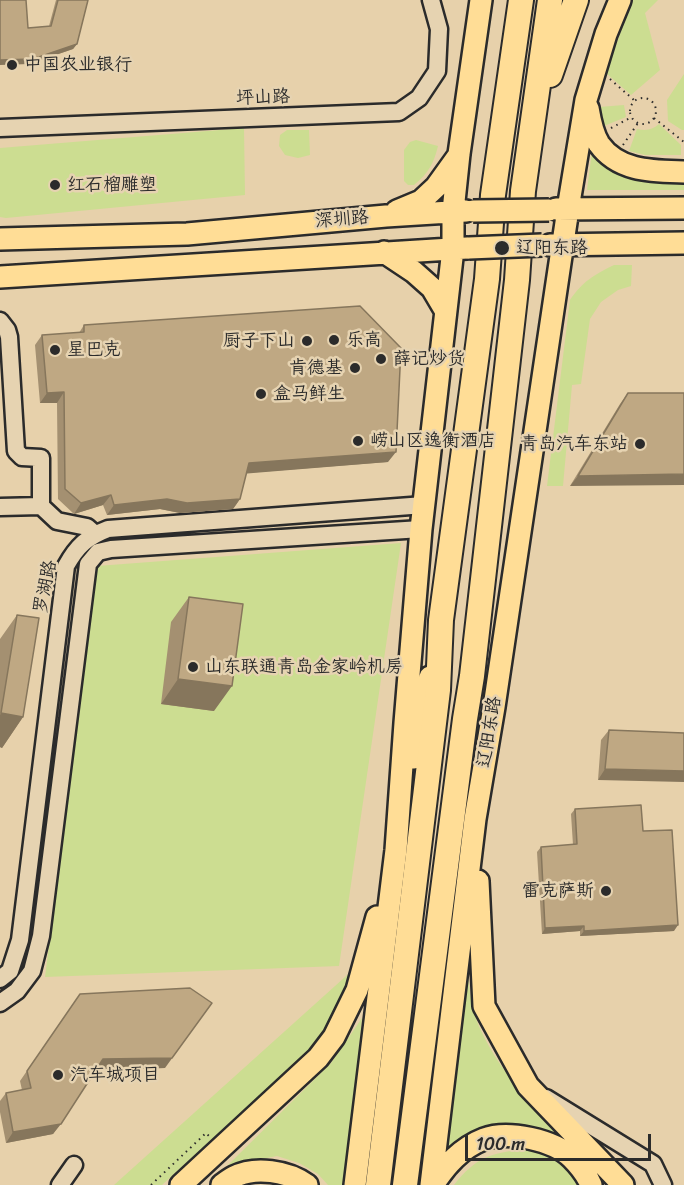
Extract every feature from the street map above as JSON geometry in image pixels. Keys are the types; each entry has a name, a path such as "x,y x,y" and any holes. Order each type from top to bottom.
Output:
{"highway":[{"path":"506,101 512,0"},
{"path":"378,1185 438,690 441,620 487,279 493,195 521,0"},
{"name":"辽阳东路","path":"405,1185 472,676 517,280 523,191 550,0"},
{"path":"534,116 576,0"}],"main road":[{"path":"355,1185 396,850 421,529 445,310 461,248 463,211 459,154 481,0"},
{"name":"辽阳东路","path":"432,1185 475,819 494,707 552,245 586,100 606,34 620,0"},
{"path":"586,100 595,137 604,150 614,158 636,169 684,172"},
{"path":"386,216 421,201 436,187 459,154"},
{"name":"深圳路","path":"0,239 187,234 463,211 684,208"},
{"name":"深圳路","path":"0,277 461,248 684,243"},
{"path":"384,252 414,272 432,288 445,310"},
{"path":"181,1185 318,1058 334,1037 357,990 396,850 441,620"},
{"path":"472,676 475,819 484,1006 528,1086 623,1185"},
{"path":"432,1185 452,1160 466,1148 486,1138 507,1135 534,1139 551,1145 571,1157 591,1185"},
{"path":"222,1185 235,1176 258,1171 278,1173 301,1180 307,1185"}],"street":[{"name":"坪山路","path":"0,128 399,112 419,98 437,71 439,29 431,0"},
{"path":"0,321 9,337 16,451 22,457 41,458 41,506"},
{"name":"罗湖路","path":"0,979 10,971 20,940 66,566 74,552 87,539 108,529 424,505"},
{"path":"0,507 41,506 57,521 87,527 95,534"},
{"path":"0,1003 17,992 32,971 40,936 88,564 98,552 111,549 421,529"},
{"path":"528,1086 653,1164 663,1185"},
{"path":"60,1185 74,1165"}],"path":[{"path":"596,68 634,101"},
{"path":"642,98 653,102 656,110 654,118 647,123 638,123 632,117 631,108 634,101 642,98"},
{"path":"595,137 632,117"},
{"path":"654,118 684,141"},
{"path":"614,158 638,123"},
{"path":"151,1185 206,1133 221,1148"}],"green space":[{"path":"632,0 658,0 645,13 660,70 631,95 606,73"},
{"path":"684,74 684,130 682,130 668,121 667,100"},
{"path":"624,105 626,117 604,126 599,107"},
{"path":"659,124 681,145 681,155 645,155 629,151 637,129 649,130"},
{"path":"244,128 245,195 0,217 0,148"},
{"path":"287,130 309,130 310,155 298,158 285,155 279,146 280,135"},
{"path":"416,140 438,146 427,172 414,185 408,185 404,181 404,150 410,142"},
{"path":"592,151 684,177 684,190 587,190"},
{"path":"614,265 632,265 631,286 618,290 601,302 590,319 581,384 572,385 563,486 547,486 570,300 589,279"},
{"path":"401,543 339,966 45,977 97,566"},
{"path":"466,957 475,1016 494,1055 534,1107 578,1155 536,1134 440,1161"},
{"path":"355,968 334,1021 305,1054 162,1185 114,1185"},
{"path":"362,1018 346,1185 328,1185 318,1174 299,1163 277,1156 227,1166 331,1063"},
{"path":"525,1149 557,1162 570,1172 580,1185 454,1185 477,1162 503,1152"}],"building":[{"path":"0,0 26,0 28,28 51,26 58,0 88,0 77,44 33,59 0,60"},
{"path":"360,306 401,348 396,452 249,463 240,499 187,503 167,499 114,505 111,495 81,503 65,489 64,392 47,393 42,335 84,332 84,325"},
{"name":"青岛汽车东站","path":"628,393 684,393 684,474 578,476"},
{"path":"189,597 243,604 232,686 178,679"},
{"path":"17,615 39,618 23,717 1,713"},
{"path":"609,730 684,733 684,771 605,769"},
{"name":"雷克萨斯","path":"641,805 643,831 672,830 678,925 584,931 584,926 545,928 541,847 577,844 575,809"},
{"name":"汽车城项目","path":"190,988 212,1003 172,1058 103,1059 61,1124 13,1132 6,1093 31,1088 27,1071 80,994"}],"place":[{"name":"中国农业银行","path":"12,65"},
{"name":"红石榴雕塑","path":"55,185"},
{"name":"辽阳东路","path":"502,248"},
{"name":"乐高","path":"334,340"},
{"name":"厨子下山","path":"307,341"},
{"name":"星巴克","path":"55,350"},
{"name":"薛记炒货","path":"381,359"},
{"name":"肯德基","path":"355,368"},
{"name":"盒马鲜生","path":"261,394"},
{"name":"崂山区逸衡酒店","path":"358,441"},
{"name":"青岛汽车东站","path":"640,444"},
{"name":"山东联通青岛金家岭机房","path":"193,667"},
{"name":"雷克萨斯","path":"606,891"},
{"name":"汽车城项目","path":"58,1075"}]}
